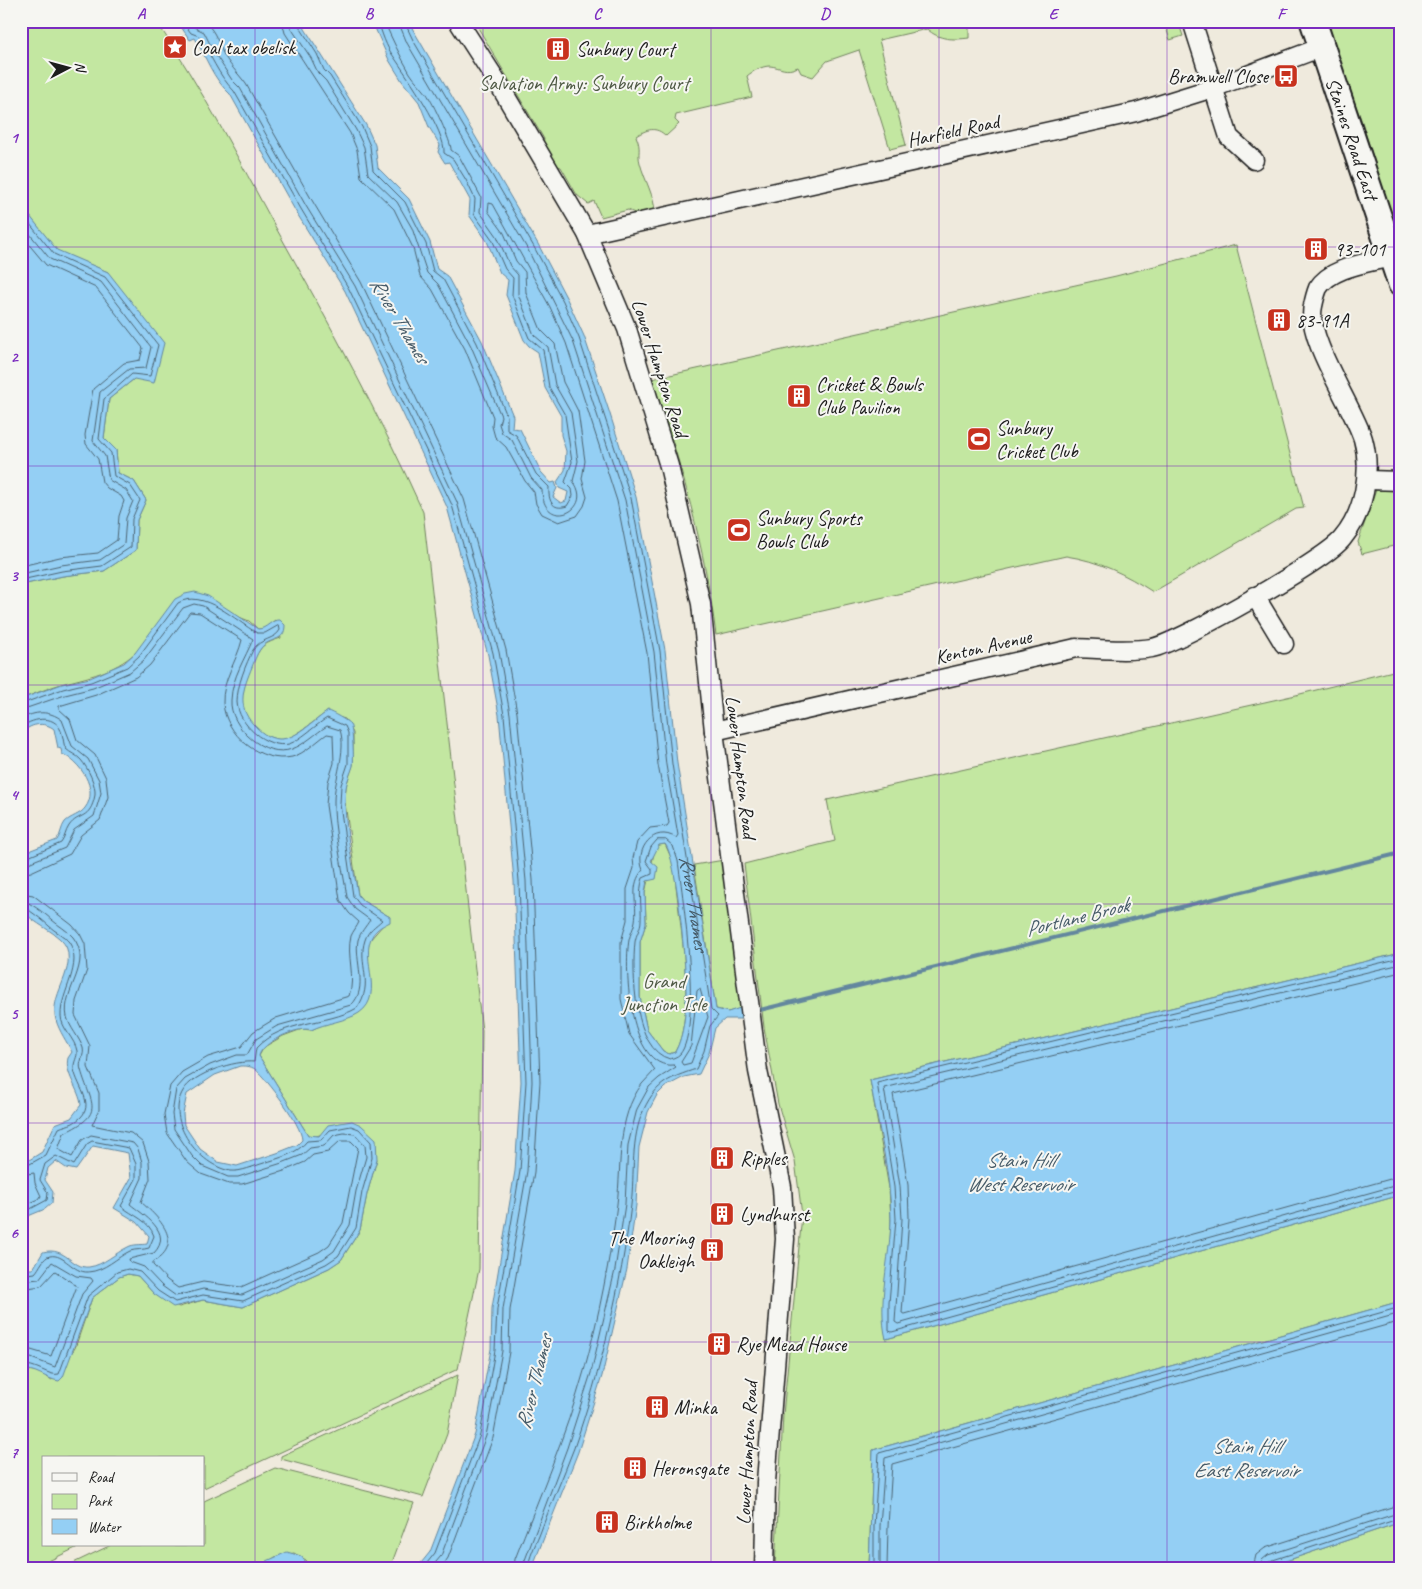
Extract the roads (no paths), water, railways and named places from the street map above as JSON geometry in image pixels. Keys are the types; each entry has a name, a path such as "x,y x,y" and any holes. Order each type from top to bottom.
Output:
{"highway":[{"name":"Staines Road East","path":"1313,21 1390,257 1401,284"}],"street":[{"name":"Lower Hampton Road","path":"458,21 498,84 587,234 627,329 670,466 701,604 714,731 761,1094 782,1186 784,1207 785,1239 766,1482 764,1568"},
{"path":"1192,21 1229,137 1254,160"},
{"name":"Harfield Road","path":"587,234 1136,112 1213,88 1322,47"},
{"name":"Kenton Avenue","path":"714,731 1076,648 1134,650 1153,648 1171,642 1326,553 1342,539 1354,519 1368,480 1363,440 1315,333 1312,309 1318,288 1333,274 1390,257"},
{"path":"1368,480 1401,482"},
{"path":"1254,596 1284,644"}],"water":[{"name":"River Thames","path":"177,21 300,21 366,125 375,145 378,168 409,199 430,242 437,269 447,276 482,341 513,416 512,428 520,429 541,472 551,483 555,482 557,488 553,497 561,503 566,501 568,492 559,488 557,482 565,470 566,451 561,435 561,416 545,388 538,352 524,340 506,295 508,280 500,273 487,241 469,215 470,200 449,162 445,163 438,152 440,145 429,127 419,102 402,81 389,60 372,21 408,21 538,244 567,299 584,336 636,497 665,650 677,763 716,1009 728,1012 740,1008 743,1019 725,1019 715,1028 709,1053 699,1074 684,1077 665,1087 657,1095 648,1112 639,1147 636,1205 627,1269 602,1376 578,1452 532,1568 417,1568 430,1552 475,1434 491,1349 492,1308 515,1171 521,1082 514,881 499,715 488,655 447,507 345,291 296,212 230,94 214,75 195,38 190,40","holes":["665,844 669,853 680,914 686,992 681,1038 675,1052 669,1054 663,1051 647,1030 640,997 640,942 646,923 645,892 647,881 656,879 658,867 651,861 659,845"]},
{"path":"21,205 57,250 108,272 164,343 154,383 134,379 109,399 104,438 116,450 118,473 134,481 146,500 137,520 136,550 104,571 63,576 21,585"},
{"path":"195,592 208,596 258,629 277,620 280,620 285,625 283,634 280,637 267,643 259,651 244,689 243,703 245,710 253,724 262,732 279,739 292,736 328,711 350,724 353,738 353,766 347,782 345,813 358,895 363,901 390,917 390,922 378,929 371,939 369,960 371,995 367,1005 354,1016 311,1030 298,1030 281,1036 266,1046 259,1056 308,1135 319,1136 328,1125 352,1121 361,1125 376,1139 377,1159 367,1194 360,1230 341,1260 329,1268 243,1307 203,1300 173,1307 154,1294 138,1276 128,1274 119,1277 92,1298 63,1377 59,1381 36,1372 21,1370 21,1269 33,1269 43,1252 51,1251 63,1255 83,1267 94,1266 130,1246 147,1244 149,1236 137,1222 114,1208 131,1178 128,1153 93,1146 76,1170 66,1168 56,1161 48,1168 45,1180 53,1192 52,1203 45,1209 21,1219 21,1165 42,1152 55,1124 71,1118 81,1105 68,1070 68,1058 72,1052 59,1028 55,1011 58,994 67,967 67,949 59,938 32,919 21,908 21,857 31,850 57,840 65,822 85,808 89,801 90,793 86,776 58,748 54,729 41,724 28,728 21,734 21,699 62,684 90,678 124,663 135,653 175,599","holes":["240,1066 255,1069 267,1082 290,1114 302,1140 297,1145 237,1166 218,1162 200,1149 184,1125 183,1114 187,1094 215,1075"]},
{"name":"Stain Hill West Reservoir","path":"1401,953 1401,1195 886,1339 883,1295 891,1220 889,1185 870,1080"},
{"name":"Stain Hill East Reservoir","path":"1401,1301 1401,1522 1265,1568 869,1568 873,1450"},
{"path":"287,1552 301,1556 310,1567 262,1568 267,1561"}],"waterway":[{"name":"Portlane Brook","path":"760,1010 1401,853"}],"place":[{"name":"Coal tax obelisk","path":"175,47"},
{"name":"Sunbury Court","path":"558,49"},
{"name":"Bramwell Close","path":"1286,76"},
{"name":"93-101","path":"1316,249"},
{"name":"83-91A","path":"1279,320"},
{"name":"Cricket & Bowls Club Pavilion","path":"799,396"},
{"name":"Sunbury Cricket Club","path":"979,439"},
{"name":"Sunbury Sports Bowls Club","path":"739,530"},
{"name":"Ripples","path":"722,1158"},
{"name":"Lyndhurst","path":"722,1214"},
{"name":"The Mooring Oakleigh","path":"712,1250"},
{"name":"Rye Mead House","path":"719,1344"},
{"name":"Minka","path":"657,1407"},
{"name":"Heronsgate","path":"635,1468"},
{"name":"Birkholme","path":"607,1522"}],"park label":[{"name":"Salvation Army: Sunbury Court","path":"584,83"},
{"name":"Grand Junction Isle","path":"664,992"}]}
